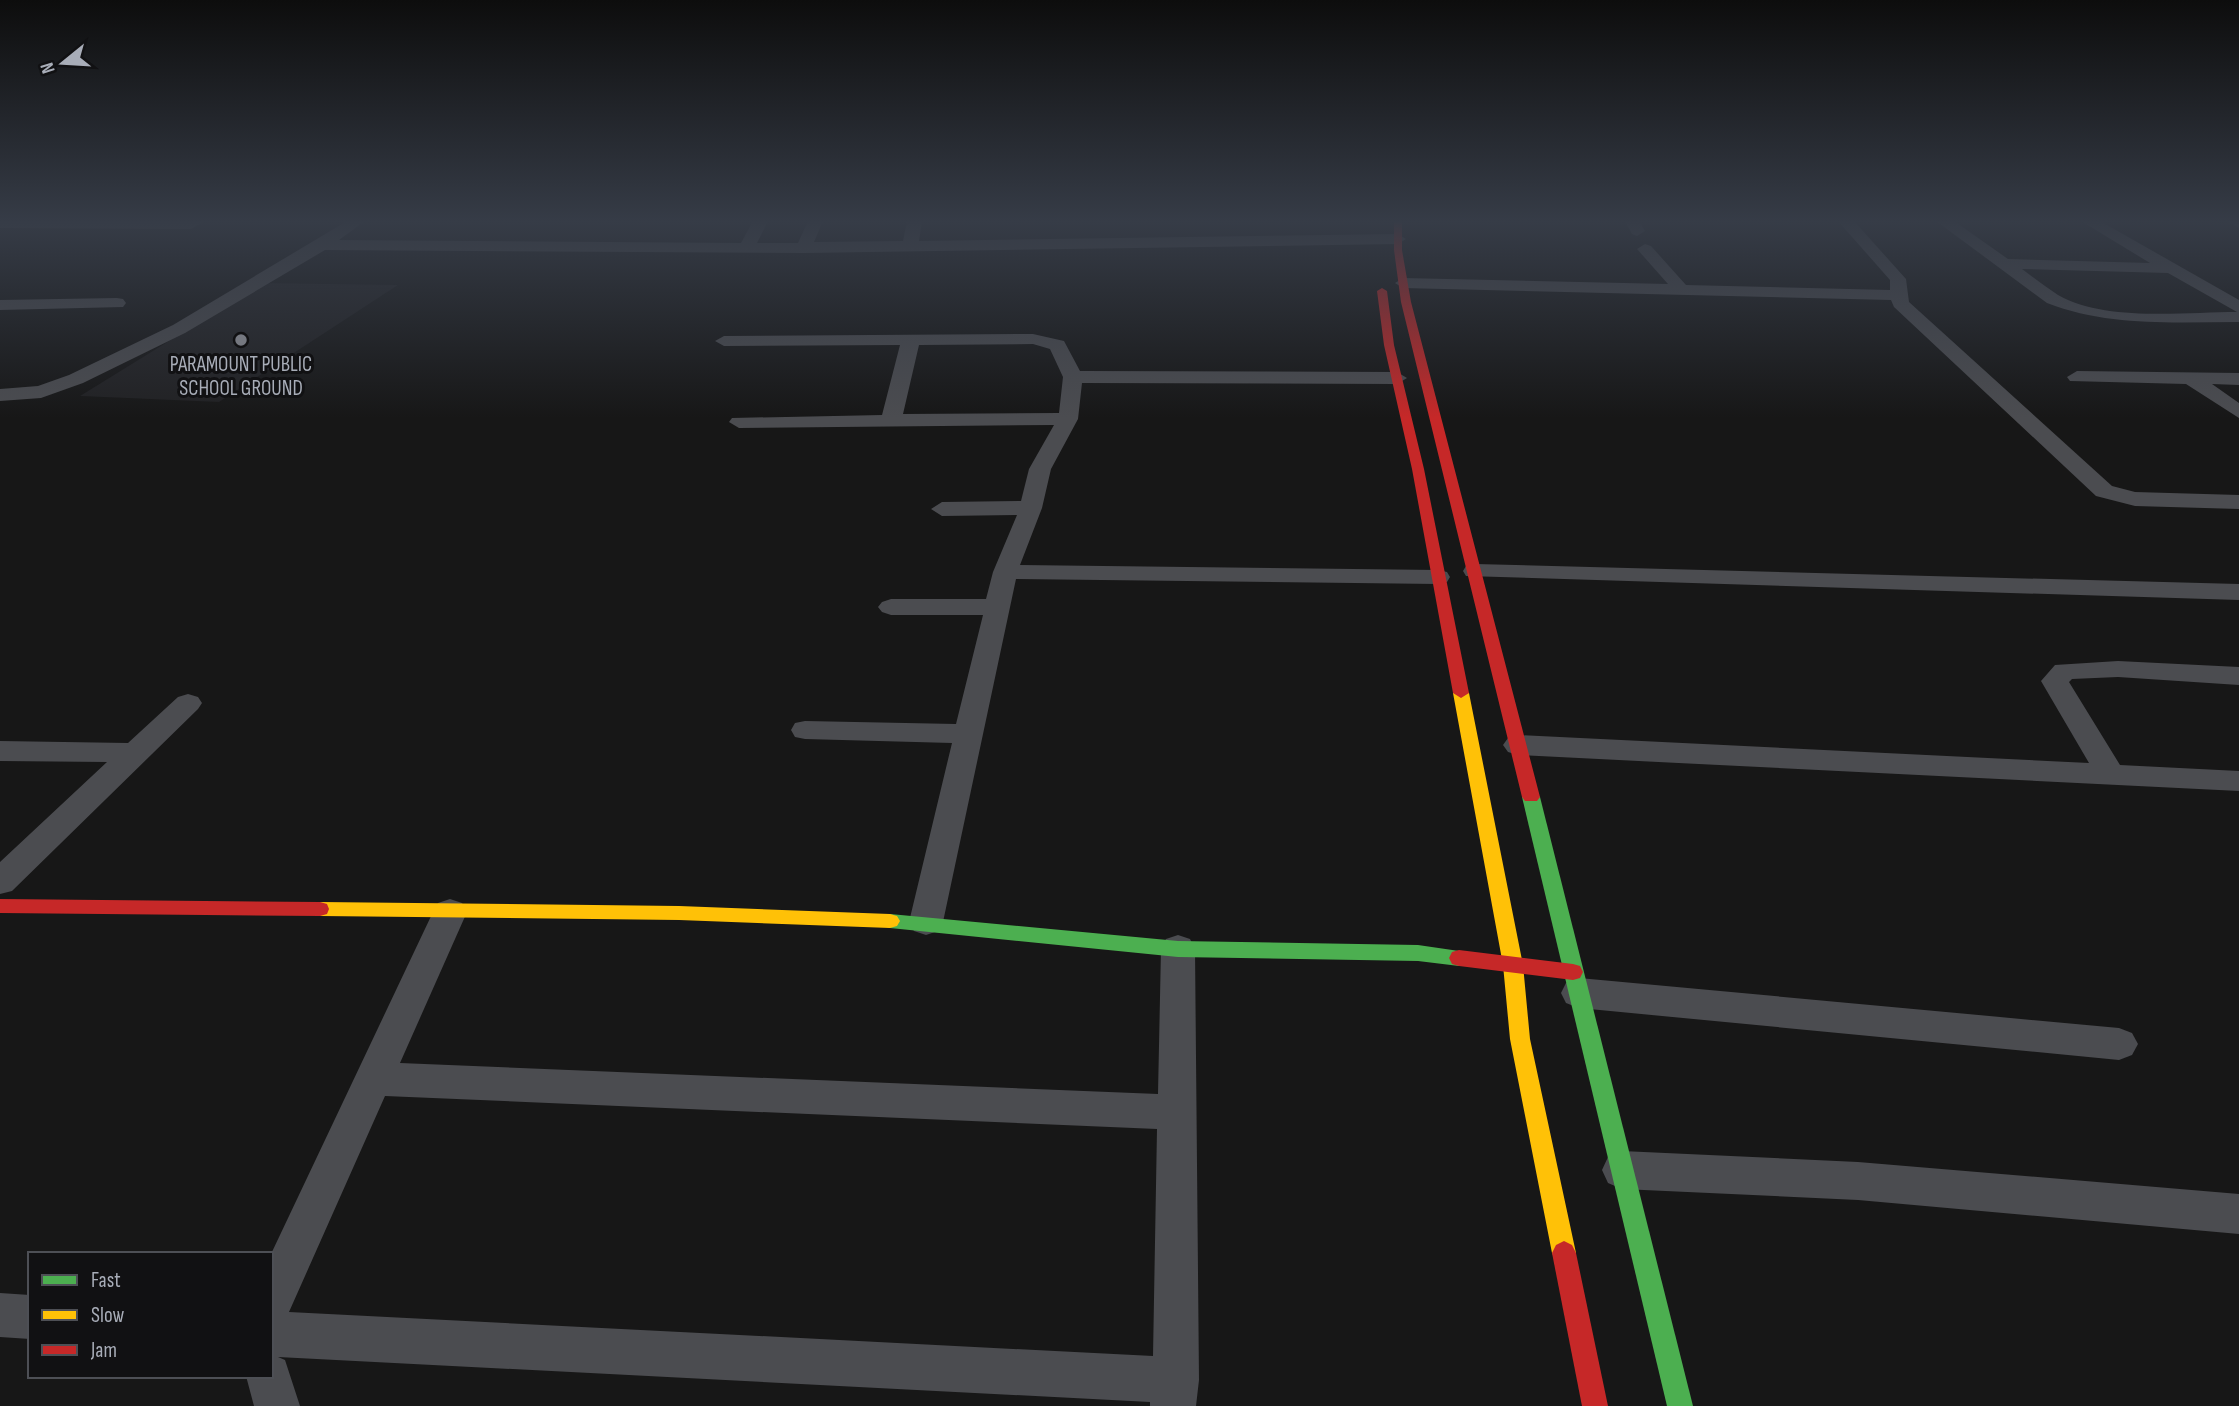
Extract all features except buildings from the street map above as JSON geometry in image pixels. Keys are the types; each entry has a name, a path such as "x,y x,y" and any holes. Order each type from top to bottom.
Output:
{"main road":[{"path":"1382,287 1397,378 1418,470 1513,965 1520,1040 1595,1406"},
{"path":"1404,287 1680,1406"},
{"path":"1418,470 1451,471"},
{"path":"0,906 679,913 926,922 1178,949 1418,953 1513,965 1576,982"}],"street":[{"path":"0,395 61,387 179,329 251,287"},
{"path":"1616,287 1897,295"},
{"path":"1900,287 1897,295 1900,303 2104,491 2135,499 2239,502"},
{"path":"2037,287 2053,299 2094,314 2239,317"},
{"path":"2204,287 2239,307"},
{"path":"0,305 117,303"},
{"path":"891,421 911,339"},
{"path":"724,341 1048,341 1057,345 1073,377 1068,419 1040,470 1031,508 1005,572 926,922"},
{"path":"1073,377 1397,378"},
{"path":"2077,377 2239,379"},
{"path":"2193,380 2239,412"},
{"path":"738,422 1068,419"},
{"path":"942,509 1031,508"},
{"path":"1475,571 2239,592"},
{"path":"1005,572 1438,578"},
{"path":"891,607 997,607"},
{"path":"2111,775 2055,681 2065,671 2118,669 2239,676"},
{"path":"0,882 188,704"},
{"path":"806,730 968,734"},
{"path":"1518,745 2239,781"},
{"path":"0,751 135,753"},
{"path":"273,1298 450,912"},
{"path":"273,1334 1175,1393 1178,949"},
{"path":"1576,982 2119,1044"},
{"path":"373,1079 1178,1112"},
{"path":"1622,1170 1858,1181 2239,1214"},
{"path":"0,1315 28,1317"},
{"path":"270,1378 277,1406"}],"shaded area":[{"name":"PARAMOUNT PUBLIC SCHOOL GROUND","path":"257,287 396,287 219,402 80,396"}],"traffic: fast":[{"path":"1531,797 1680,1406"},
{"path":"890,921 1178,949 1418,953 1459,958"}],"traffic: slow":[{"path":"1461,693 1513,965 1520,1039 1564,1253"},
{"path":"320,909 679,913 890,921"}],"traffic: jam":[{"path":"1404,287 1531,797"},
{"path":"1382,291 1389,345 1418,469 1461,693"},
{"path":"0,906 320,909"},
{"path":"1459,958 1573,972"},
{"path":"1564,1253 1595,1406"}],"place":[{"name":"PARAMOUNT PUBLIC SCHOOL GROUND","path":"241,340"}]}
